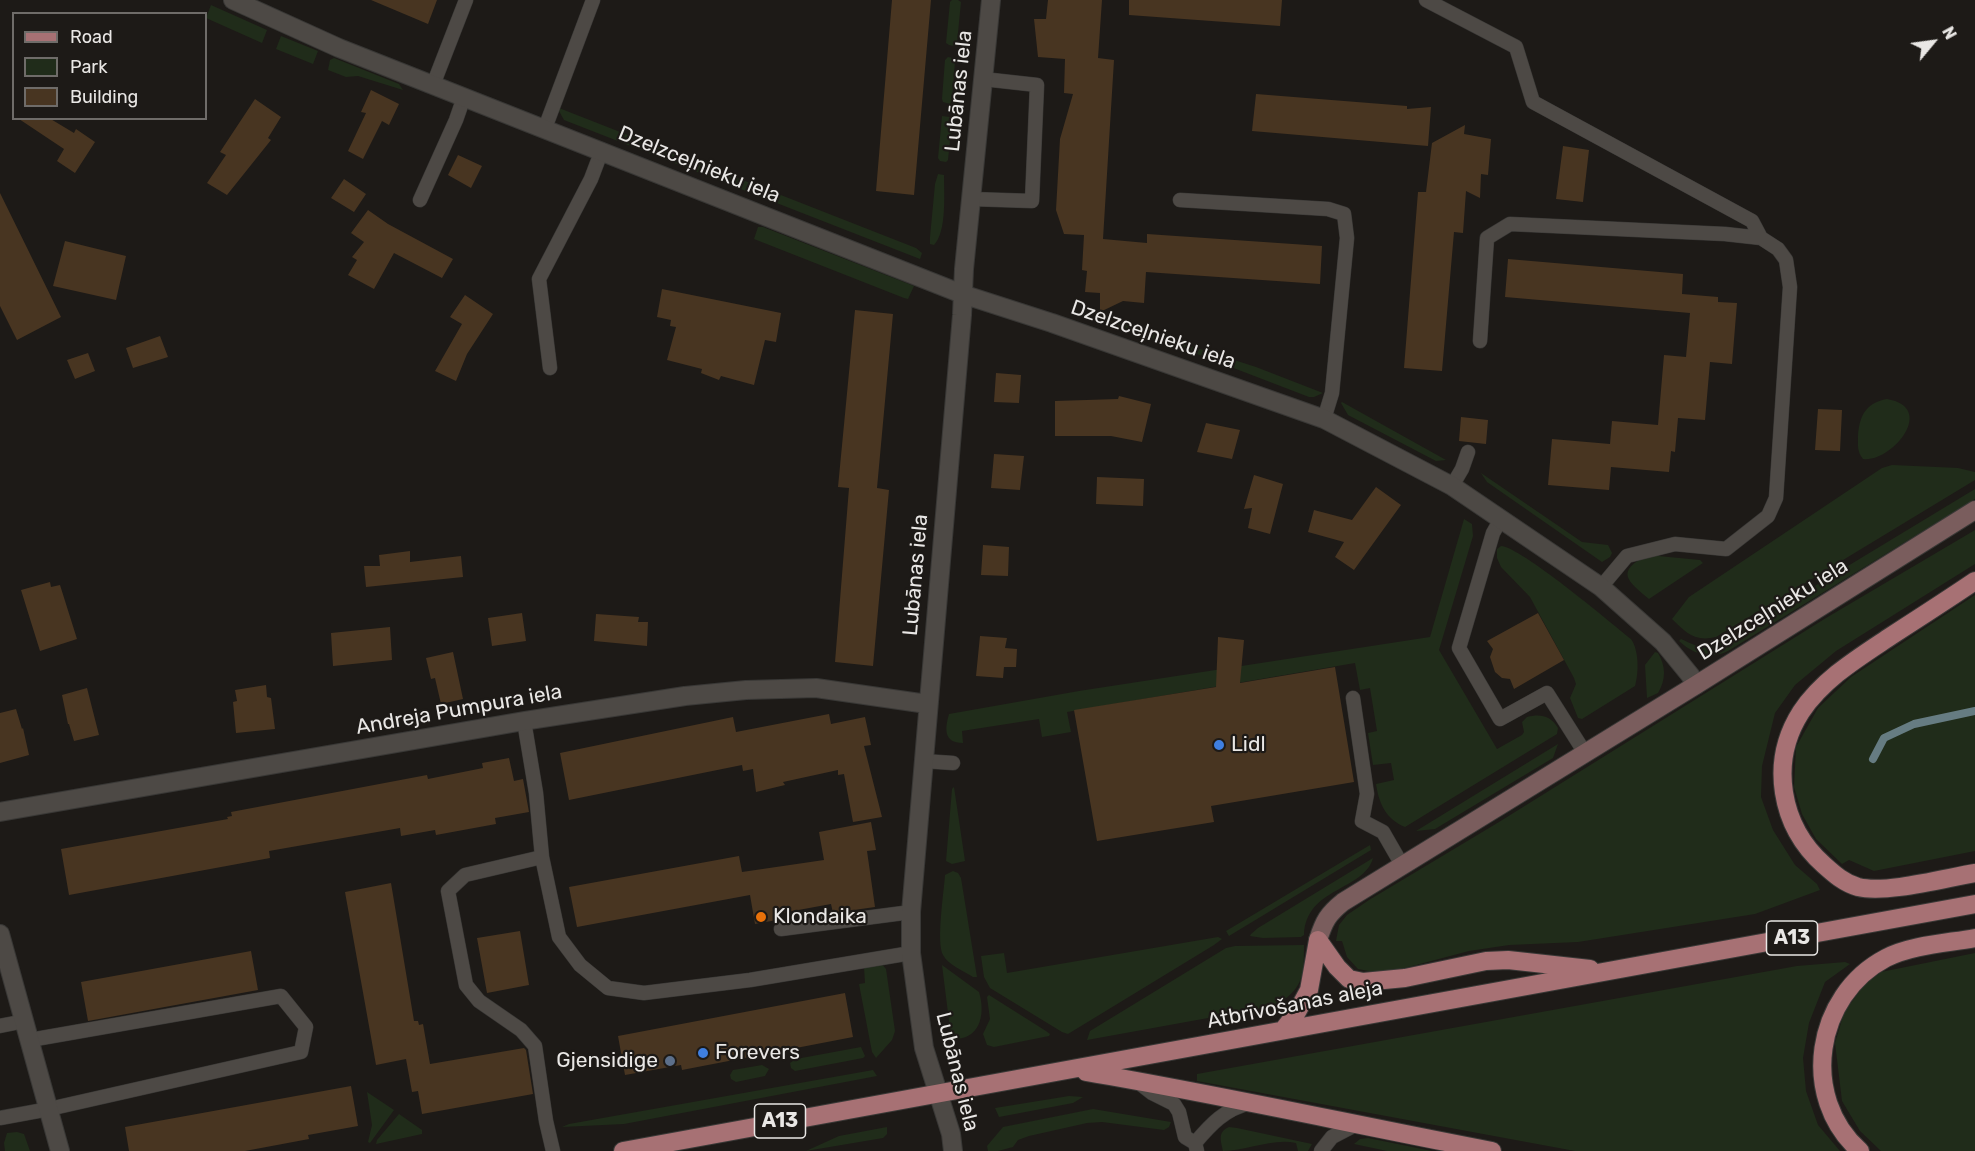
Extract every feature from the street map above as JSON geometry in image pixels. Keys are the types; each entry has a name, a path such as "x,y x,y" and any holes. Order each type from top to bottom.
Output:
{"main road":[{"name":"Dzelzceļnieku iela","path":"1696,685 1975,510"},
{"path":"1975,581 1846,666 1815,694 1801,712 1789,735 1782,771 1783,792 1793,826 1810,850 1844,882 1873,889 1975,873"},
{"path":"1284,1029 1309,990 1318,940 1323,924 1331,912 1402,865 1696,685"},
{"name":"Atbrīvošanas aleja","path":"623,1151 1975,904"},
{"path":"1860,1151 1839,1126 1830,1107 1824,1085 1822,1064 1824,1041 1830,1018 1841,997 1853,983 1887,957 1906,951 1975,938"},
{"path":"1318,940 1337,967 1349,979 1363,982 1405,978 1486,961 1508,960 1610,971"},
{"path":"1072,1069 1492,1151"}],"street":[{"name":"Dzelzceļnieku iela","path":"233,0 339,48 963,294 1324,419 1452,486 1601,587 1663,642 1696,685"},
{"name":"Lubānas iela","path":"953,1151 951,1134 924,1048 911,953 910,912 922,798 927,704 971,200 991,0"},
{"name":"Andreja Pumpura iela","path":"0,812 524,721 686,696 746,690 816,688 927,704"},
{"path":"0,934 60,1151"}],"lane":[{"path":"434,85 466,0"},
{"path":"545,128 593,0"},
{"path":"1426,0 1516,47 1533,102 1752,221 1761,238"},
{"path":"971,200 1032,201 1037,85 983,79"},
{"path":"420,200 464,97"},
{"path":"550,368 539,279 591,179 602,150"},
{"path":"1180,200 1328,209 1344,214 1347,238 1332,393 1324,419"},
{"path":"1480,341 1487,238 1510,224 1725,234 1761,238 1778,249 1786,260 1790,287 1776,498 1768,516 1726,549 1675,544 1627,556 1601,587"},
{"path":"1452,486 1462,469 1468,452"},
{"path":"1501,519 1492,533 1459,648 1500,718 1546,693 1585,753"},
{"path":"1353,698 1367,794 1362,821 1383,832 1402,865"},
{"path":"524,721 536,793 542,857 559,937 580,965 608,988 644,993 750,980 911,953"},
{"path":"923,761 953,763"},
{"path":"542,857 465,875 448,891 466,985 479,1001 521,1030 535,1046 546,1121 553,1151"},
{"path":"781,929 910,912"},
{"path":"0,1118 302,1052 306,1027 281,996 30,1040"},
{"path":"0,1026 25,1022"},
{"path":"1135,1080 1152,1093 1174,1104 1192,1144 1223,1114 1252,1103"},
{"path":"1321,1151 1332,1137 1355,1125"}],"green space":[{"path":"952,0 961,2 957,43 954,46 946,43"},
{"path":"211,5 267,30 262,43 207,18"},
{"path":"281,36 318,51 313,64 276,49"},
{"path":"948,57 955,61 950,104 943,102 942,99 945,60"},
{"path":"334,58 399,84 403,90 358,76 346,77 328,70 330,60"},
{"path":"559,108 916,248 922,253 920,259 564,120"},
{"path":"942,116 950,117 952,120 946,162 938,158"},
{"path":"938,174 944,175 944,212 941,231 934,245 930,244 930,237"},
{"path":"758,227 914,286 908,299 904,298 754,239"},
{"path":"1100,317 1256,367 1323,393 1309,397 1171,344 1099,322"},
{"path":"1887,399 1902,404 1909,413 1909,423 1905,434 1886,453 1874,458 1863,459 1858,446 1862,417 1873,404"},
{"path":"1342,402 1446,460 1436,461 1348,415"},
{"path":"1892,465 1958,468 1975,472 1975,480 1716,637 1702,638 1691,635 1672,619 1689,597 1882,468"},
{"path":"1481,473 1582,542 1608,545 1612,553 1610,557 1602,562 1487,482"},
{"path":"1975,489 1975,499 1728,651 1715,655 1702,654 1679,641 1681,639 1706,647 1724,641"},
{"path":"1464,519 1472,524 1473,536 1439,650 1497,749 1522,735 1524,732 1522,722 1527,717 1548,718 1558,728 1557,734 1405,827 1388,815 1379,798 1376,784 1394,780 1391,763 1373,765 1368,733 1377,731 1370,688 1360,690 1355,663 1067,712 1071,732 1042,737 1039,719 962,731 963,743 952,740 947,734 949,714 1079,691 1430,637"},
{"path":"1975,530 1975,564 1836,651 1795,685 1775,713 1762,766 1761,797 1773,830 1795,865 1817,884 1820,890 1755,914 1578,942 1509,945 1469,951 1401,969 1374,972 1358,969 1347,957 1342,941 1336,941 1339,925 1347,915 1369,900 1499,822 1826,618"},
{"path":"1501,546 1545,571 1631,639 1636,649 1635,686 1582,719 1578,718 1570,698 1576,684 1574,678 1530,597 1501,567 1497,558 1497,549"},
{"path":"1648,555 1700,560 1703,563 1649,599 1630,582 1628,577 1631,567"},
{"path":"1975,595 1975,851 1874,871 1849,860 1842,864 1816,839 1802,814 1794,787 1796,747 1818,708 1851,677"},
{"path":"1655,652 1658,653 1664,668 1664,678 1658,693 1647,698 1645,665"},
{"path":"1558,744 1553,758 1435,829 1416,831"},
{"path":"954,787 965,861 952,864 946,861"},
{"path":"1370,845 1371,850 1229,936 1226,931"},
{"path":"1373,858 1368,869 1359,877 1324,898 1314,907 1307,919 1304,935 1301,937 1250,936 1258,928"},
{"path":"953,871 961,878 977,977 956,968 943,955 941,948 940,928 945,875"},
{"path":"1218,937 1222,939 1214,945 1068,1034 990,988 984,977 981,956 1004,953 1007,973"},
{"path":"1304,945 1300,981 1291,994 1274,1006 1087,1040 1090,1031 1226,948"},
{"path":"1975,953 1975,1151 1881,1151 1860,1131 1842,1101 1835,1043 1844,1013 1864,985 1881,972"},
{"path":"1845,962 1850,964 1825,982 1809,1023 1803,1058 1806,1091 1818,1125 1840,1151 1575,1151 1197,1081 1197,1074 1797,966"},
{"path":"881,963 886,969 895,1031 892,1040 876,1058 872,1052 859,984 865,983 864,967"},
{"path":"942,965 979,992 982,1007 980,1022 972,1033 965,1037 957,1039 950,1029"},
{"path":"989,995 1046,1031 1050,1034 1049,1036 994,1047 987,1045 983,1034 990,1019 987,997"},
{"path":"861,1047 865,1056 863,1058 795,1071 791,1068 790,1063 796,1059"},
{"path":"762,1065 769,1069 765,1076 736,1082 731,1079 730,1075 733,1070"},
{"path":"873,1070 877,1076 624,1124 562,1127 569,1124"},
{"path":"367,1092 394,1110 370,1143 368,1142 372,1125"},
{"path":"1069,1096 1083,1097 1073,1103 999,1117 995,1108"},
{"path":"1093,1109 1171,1122 1164,1130 1102,1122 1087,1123 1029,1136 1018,1140 1013,1147 988,1151 987,1146 1003,1127"},
{"path":"399,1114 422,1130 422,1134 376,1144 377,1140"},
{"path":"887,1127 887,1134 883,1138 806,1151 839,1136"},
{"path":"1229,1127 1312,1144 1308,1151 1298,1151 1296,1143 1278,1142 1223,1151 1221,1134"},
{"path":"7,1133 24,1134 30,1151 5,1151 4,1143"},
{"path":"1368,1138 1432,1151 1387,1151 1354,1144 1360,1139"}],"building":[{"path":"371,0 437,0 428,24"},
{"path":"892,0 931,0 914,195 876,191"},
{"path":"1048,0 1102,0 1098,58 1114,60 1103,239 1147,243 1147,234 1322,246 1320,284 1146,272 1144,303 1123,301 1100,312 1100,293 1085,292 1087,271 1082,270 1084,235 1064,234 1056,210 1060,139 1073,94 1064,93 1065,59 1038,57 1034,19 1046,19"},
{"path":"1129,0 1282,0 1280,26 1129,15"},
{"path":"371,90 399,104 389,125 382,121 363,159 348,151 366,113 361,112"},
{"path":"1256,94 1407,106 1407,109 1431,107 1428,146 1252,131"},
{"path":"255,99 281,117 268,138 271,140 227,195 207,183 226,155 220,152"},
{"path":"20,120 52,120 74,133 76,129 95,142 75,173 57,161 64,149"},
{"path":"1465,125 1464,134 1491,139 1488,175 1481,174 1480,198 1466,191 1463,233 1454,232 1442,371 1404,368 1418,192 1426,192 1432,143"},
{"path":"1563,146 1589,150 1583,202 1556,199"},
{"path":"458,155 482,166 471,188 448,175"},
{"path":"344,179 366,194 354,212 331,198"},
{"path":"0,193 61,317 17,340 0,306"},
{"path":"368,210 388,224 453,259 442,278 394,253 374,289 348,275 357,260 352,257 364,242 351,233"},
{"path":"65,241 126,256 116,300 53,286"},
{"path":"1508,259 1683,274 1682,294 1718,297 1718,302 1737,303 1732,364 1710,362 1705,420 1678,418 1675,452 1671,451 1669,472 1611,467 1609,490 1548,485 1552,439 1610,444 1612,421 1658,425 1664,355 1686,357 1690,313 1505,297"},
{"path":"662,289 781,313 776,342 765,340 754,385 721,376 719,380 701,373 702,369 667,360 676,327 670,326 671,320 657,317"},
{"path":"465,295 493,314 467,354 456,381 435,371 462,324 450,317"},
{"path":"855,310 893,314 877,488 889,490 873,666 835,662 849,488 838,487"},
{"path":"160,336 168,357 133,368 126,348"},
{"path":"88,353 95,371 75,379 67,360"},
{"path":"996,373 1021,375 1019,403 994,402"},
{"path":"1119,396 1151,404 1142,442 1111,436 1055,436 1055,401 1118,399"},
{"path":"1818,409 1842,410 1840,451 1815,450"},
{"path":"1461,417 1488,420 1486,444 1459,441"},
{"path":"1206,423 1240,430 1232,459 1197,452"},
{"path":"994,454 1024,456 1020,490 991,488"},
{"path":"1254,475 1283,484 1270,534 1248,528 1252,508 1244,509"},
{"path":"1097,477 1144,479 1143,506 1096,504"},
{"path":"1376,487 1401,505 1354,570 1335,557 1344,542 1308,532 1314,510 1352,520"},
{"path":"983,545 1009,547 1008,576 981,575"},
{"path":"410,551 410,562 461,556 463,577 366,587 364,566 380,566 379,555"},
{"path":"50,582 51,587 60,585 77,639 40,651 21,590"},
{"path":"522,613 526,641 492,646 488,618"},
{"path":"1538,613 1564,660 1514,689 1510,679 1502,678 1495,672 1490,657 1493,649 1487,641"},
{"path":"596,614 639,617 638,622 648,622 647,646 594,641"},
{"path":"390,627 392,660 333,666 331,633"},
{"path":"980,636 1007,638 1005,648 1017,649 1016,667 1004,667 1003,678 976,676"},
{"name":"Lidl","path":"1218,637 1244,640 1240,683 1335,667 1354,782 1211,806 1214,822 1097,841 1074,710 1216,687"},
{"path":"453,652 463,699 441,704 435,678 431,679 426,658"},
{"path":"266,685 267,697 271,698 275,729 236,733 233,702 237,701 235,690"},
{"path":"87,688 99,735 74,741 62,695"},
{"path":"16,709 29,755 0,763 0,713"},
{"path":"829,714 831,724 865,717 871,745 864,746 882,817 853,822 844,774 838,775 838,770 783,782 785,785 756,792 753,769 743,771 742,765 569,800 560,753 733,717 736,732"},
{"path":"509,758 514,781 523,779 529,812 495,818 496,824 436,835 435,830 401,836 400,828 269,851 270,858 69,895 61,849 228,819 227,817 232,816 231,812 427,775 428,779 483,768 482,763"},
{"path":"871,822 876,850 867,851 875,907 833,913 831,904 782,913 777,920 755,924 750,895 577,927 569,887 739,856 742,872 824,860 819,832"},
{"path":"391,883 414,1021 418,1021 419,1025 423,1024 430,1064 524,1048 533,1094 422,1114 418,1091 412,1092 406,1059 376,1065 345,892"},
{"path":"520,931 529,985 487,993 477,938"},
{"path":"251,951 258,990 88,1021 81,982"},
{"path":"845,993 853,1037 682,1070 681,1065 625,1075 618,1036"},
{"path":"351,1086 358,1126 308,1135 309,1139 245,1151 129,1151 125,1127"}],"waterway":[{"path":"1873,759 1884,738 1914,724 1975,711"}],"place":[{"name":"Lidl","path":"1219,745"},
{"name":"Klondaika","path":"761,917"},
{"name":"Forevers","path":"703,1053"},
{"name":"Gjensidige","path":"670,1061"}]}
